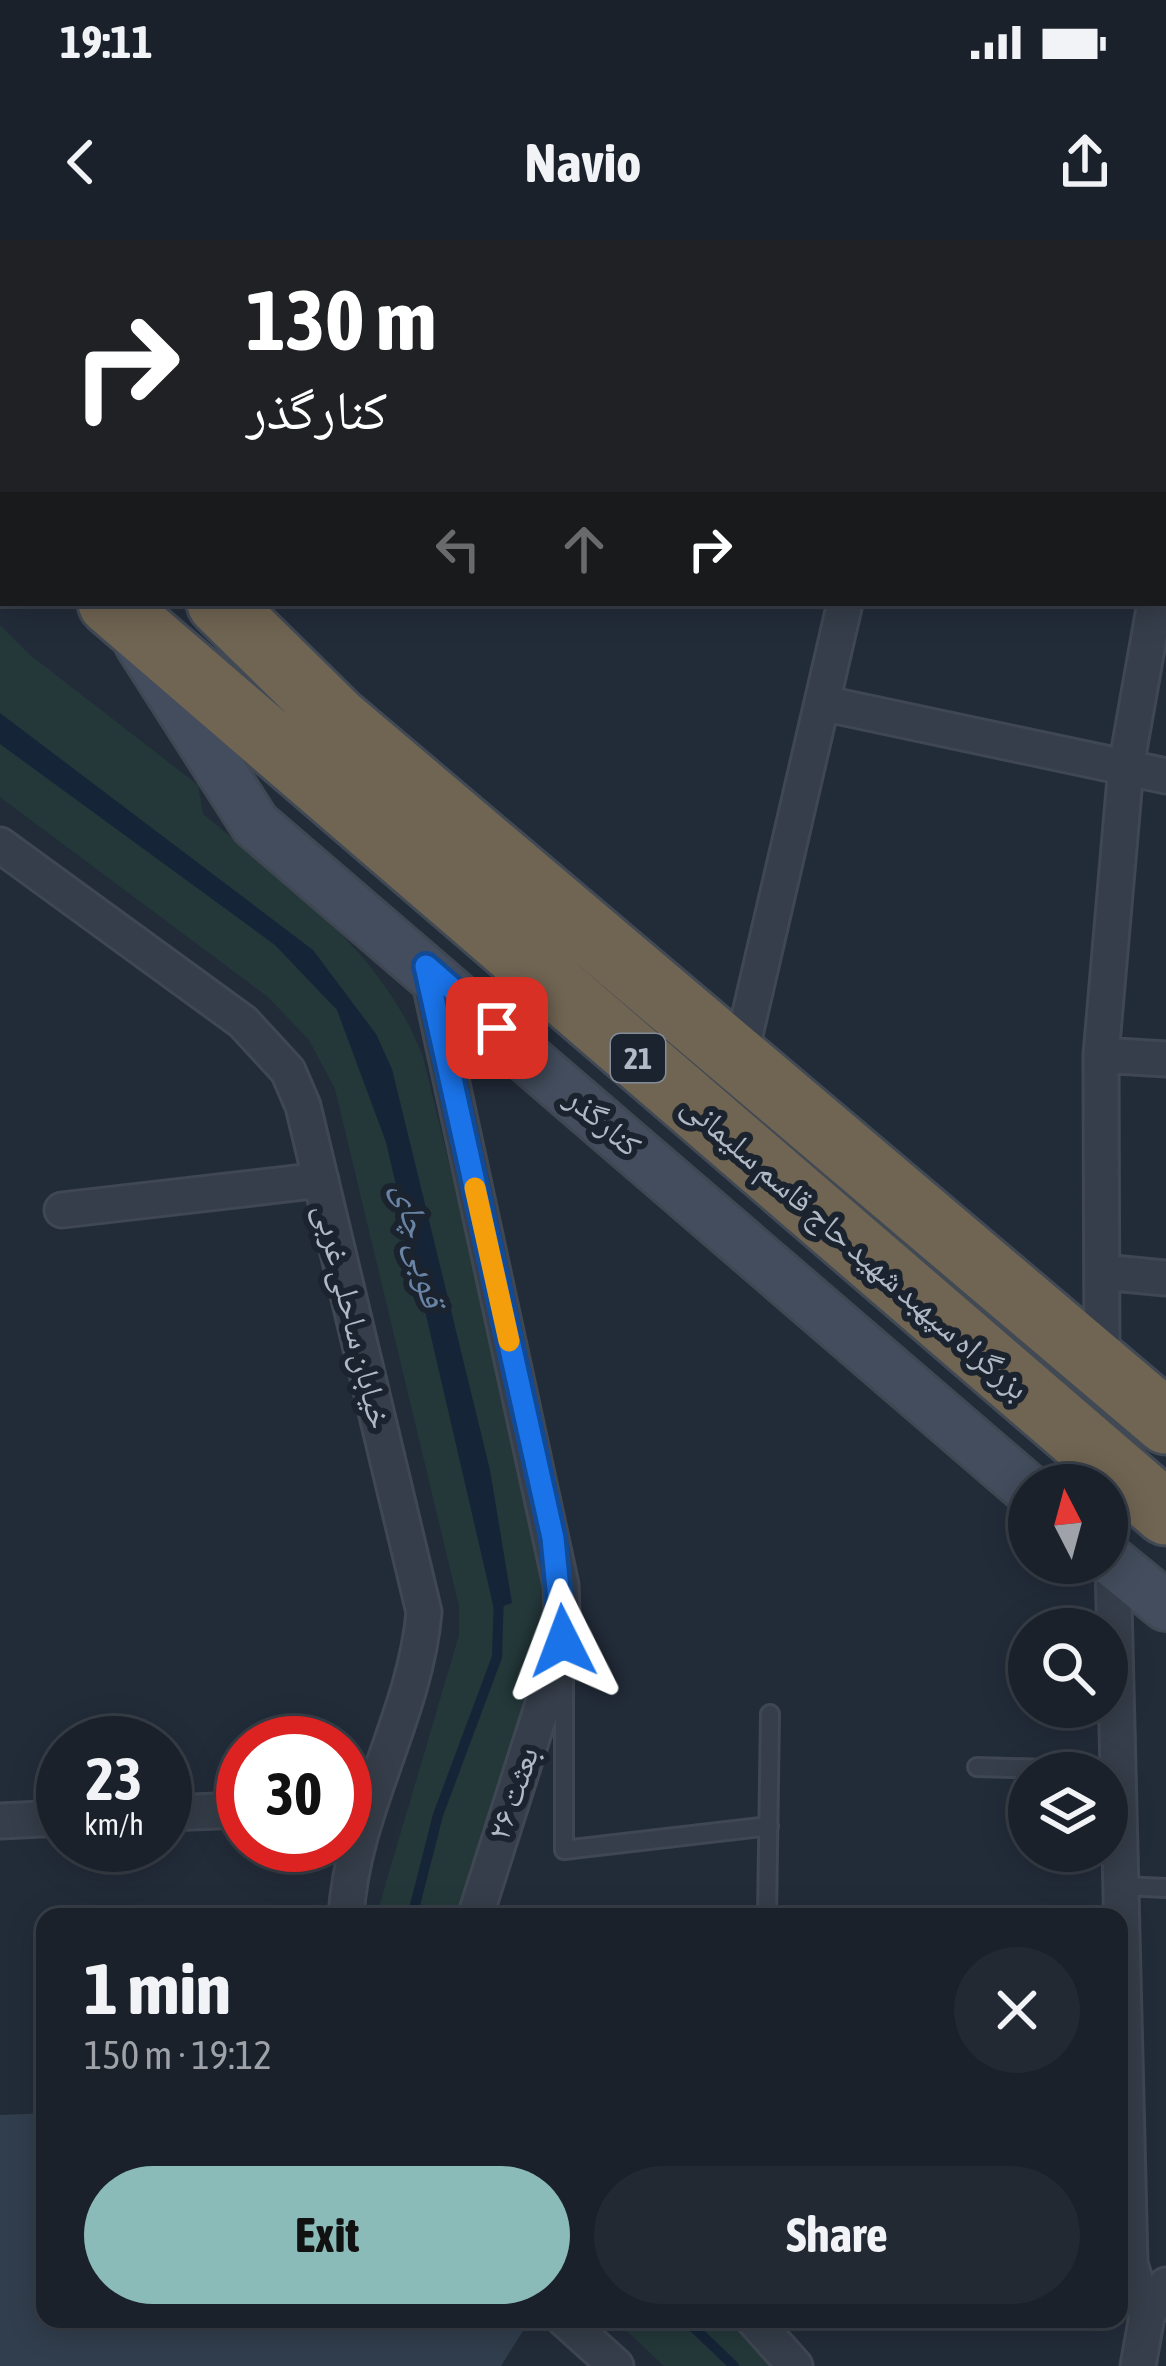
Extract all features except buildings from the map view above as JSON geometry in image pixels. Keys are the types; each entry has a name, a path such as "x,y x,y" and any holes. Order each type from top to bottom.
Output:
{"highway":[{"name":"بزرگراه سپهبد شهید حاج قاسم سلیمانی","path":"222,606 337,719 1166,1422"},
{"name":"بزرگراه سپهبد شهید حاج قاسم سلیمانی","path":"116,609 1166,1513"}],"street":[{"path":"739,1061 844,606"},
{"path":"1102,1368 1101,1055 1126,767 1154,606"},
{"name":"کنارگذر","path":"116,609 255,824 426,966 1008,1472"},
{"path":"822,703 1166,776"},
{"name":"خیابان ساحلی غربی","path":"0,845 266,1042 288,1071 303,1106 424,1612 416,1661 359,1826 347,1908"},
{"name":"بعثت ۲۶","path":"426,966 553,1538 563,1641 478,1908"},
{"path":"1101,1055 1166,1059"},
{"path":"62,1210 321,1180"},
{"path":"1102,1272 1166,1278"},
{"path":"1128,1575 1166,1606"},
{"path":"1111,1584 1117,1752"},
{"path":"0,1820 36,1819"},
{"path":"1122,1872 1122,1908"},
{"path":"1128,2271 1147,2316"},
{"path":"1138,2366 1147,2316 1166,2285"},
{"path":"572,2328 604,2362"},
{"path":"761,2328 795,2366"}],"lane":[{"path":"563,1641 564,1850 769,1826"},
{"path":"767,1908 770,1714"},
{"path":"977,1767 1008,1768"},
{"path":"1122,1886 1166,1888"}],"green space":[{"path":"0,625 30,655 198,785 203,814 299,894 358,952 406,1019 423,1057 539,1533 548,1620 460,1908 379,1908 459,1635 459,1606 335,1089 309,1040 268,997 0,797"},
{"path":"624,2328 740,2328 777,2366 664,2366"}],"water":[{"name":"قوبی چای","path":"0,713 313,950 376,1034 392,1069 490,1470 512,1603 494,1609 386,1142 337,1010 275,945 0,744"}],"waterway":[{"name":"قوبی چای","path":"414,1908 438,1815 497,1657 499,1593"},
{"name":"قوبی چای","path":"694,2328 734,2366"}],"slow traffic":[{"path":"475,1188 509,1341"}],"route":[{"path":"497,1028 426,966 553,1538 563,1641"}]}
